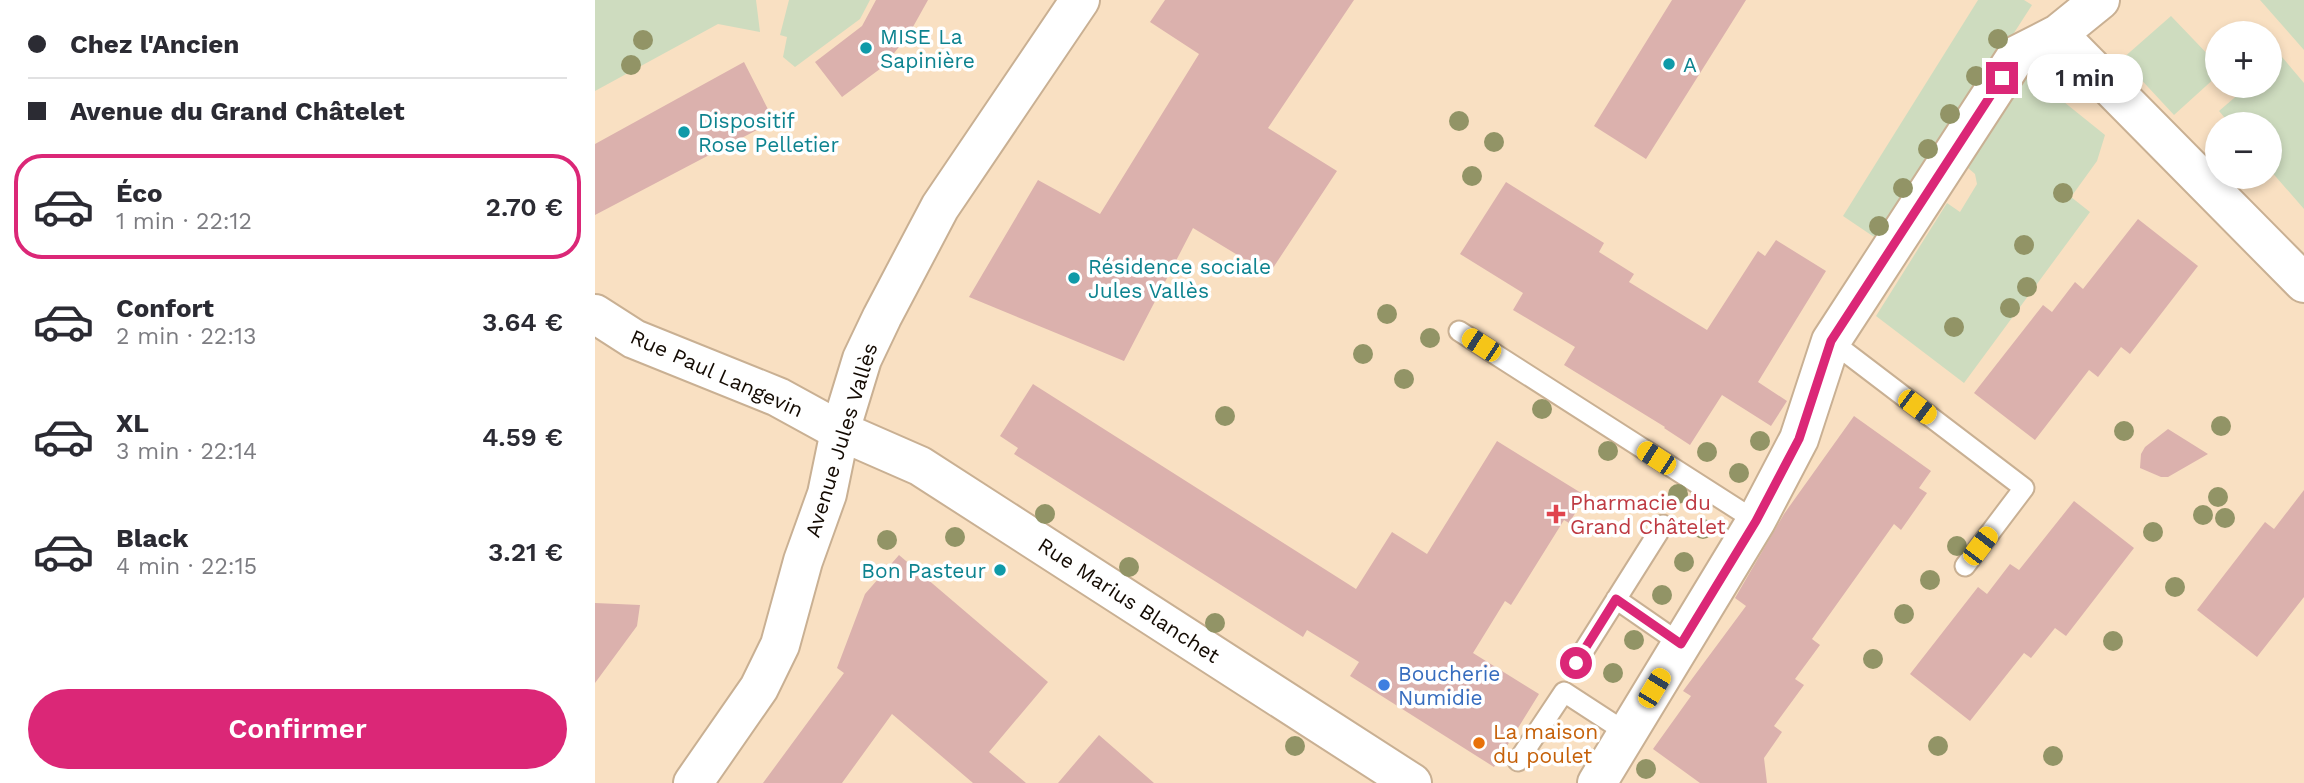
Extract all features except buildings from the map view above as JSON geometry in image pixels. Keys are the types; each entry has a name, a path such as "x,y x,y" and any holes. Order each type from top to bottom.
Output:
{"street":[{"name":"Avenue Jules Vallès","path":"692,783 759,688 780,645 803,561 827,494 840,431 862,359 940,207 1080,0"},
{"path":"1597,783 1756,521 1799,439 1831,341 2017,55 2058,34 2100,0"},
{"path":"2058,34 2304,283"},
{"name":"Rue Paul Langevin","path":"595,314 634,339 778,397 840,431"},
{"name":"Rue Marius Blanchet","path":"840,431 921,466 1412,783"}],"lane":[{"path":"1459,331 1756,521"},
{"path":"1831,341 2024,488 1965,566"},
{"path":"1576,663 1663,525"},
{"path":"1616,599 1681,644"},
{"path":"1518,761 1564,692 1627,733"}],"green space":[{"path":"595,0 756,0 760,32 718,24 595,91"},
{"path":"789,0 870,0 860,19 795,67 783,57 787,37 780,35"},
{"path":"1978,0 2024,0 2032,5 1880,241 1843,216"},
{"path":"2260,0 2304,0 2304,50 2282,25 2282,21 2278,21"},
{"path":"2171,16 2205,51 2205,87 2174,115 2122,59"},
{"path":"2282,57 2304,83 2304,209 2282,184 2282,112 2219,111 2234,98 2282,98"},
{"path":"2028,73 2105,135 2097,161 2071,197 2090,212 1964,383 1876,316 1947,203 1960,212 1977,184 1975,174 1967,167"}],"place":[{"name":"MISE La Sapinière","path":"866,48"},
{"name":"A","path":"1669,64"},
{"name":"Dispositif Rose Pelletier","path":"684,132"},
{"name":"Résidence sociale Jules Vallès","path":"1074,278"},
{"name":"Pharmacie du Grand Châtelet","path":"1556,514"},
{"name":"Bon Pasteur","path":"1000,570"},
{"name":"Boucherie Numidie","path":"1384,685"},
{"name":"La maison du poulet","path":"1479,743"}],"route":[{"path":"1576,663 1616,599 1681,644 1756,521 1799,439 1831,341 2002,78"}]}
